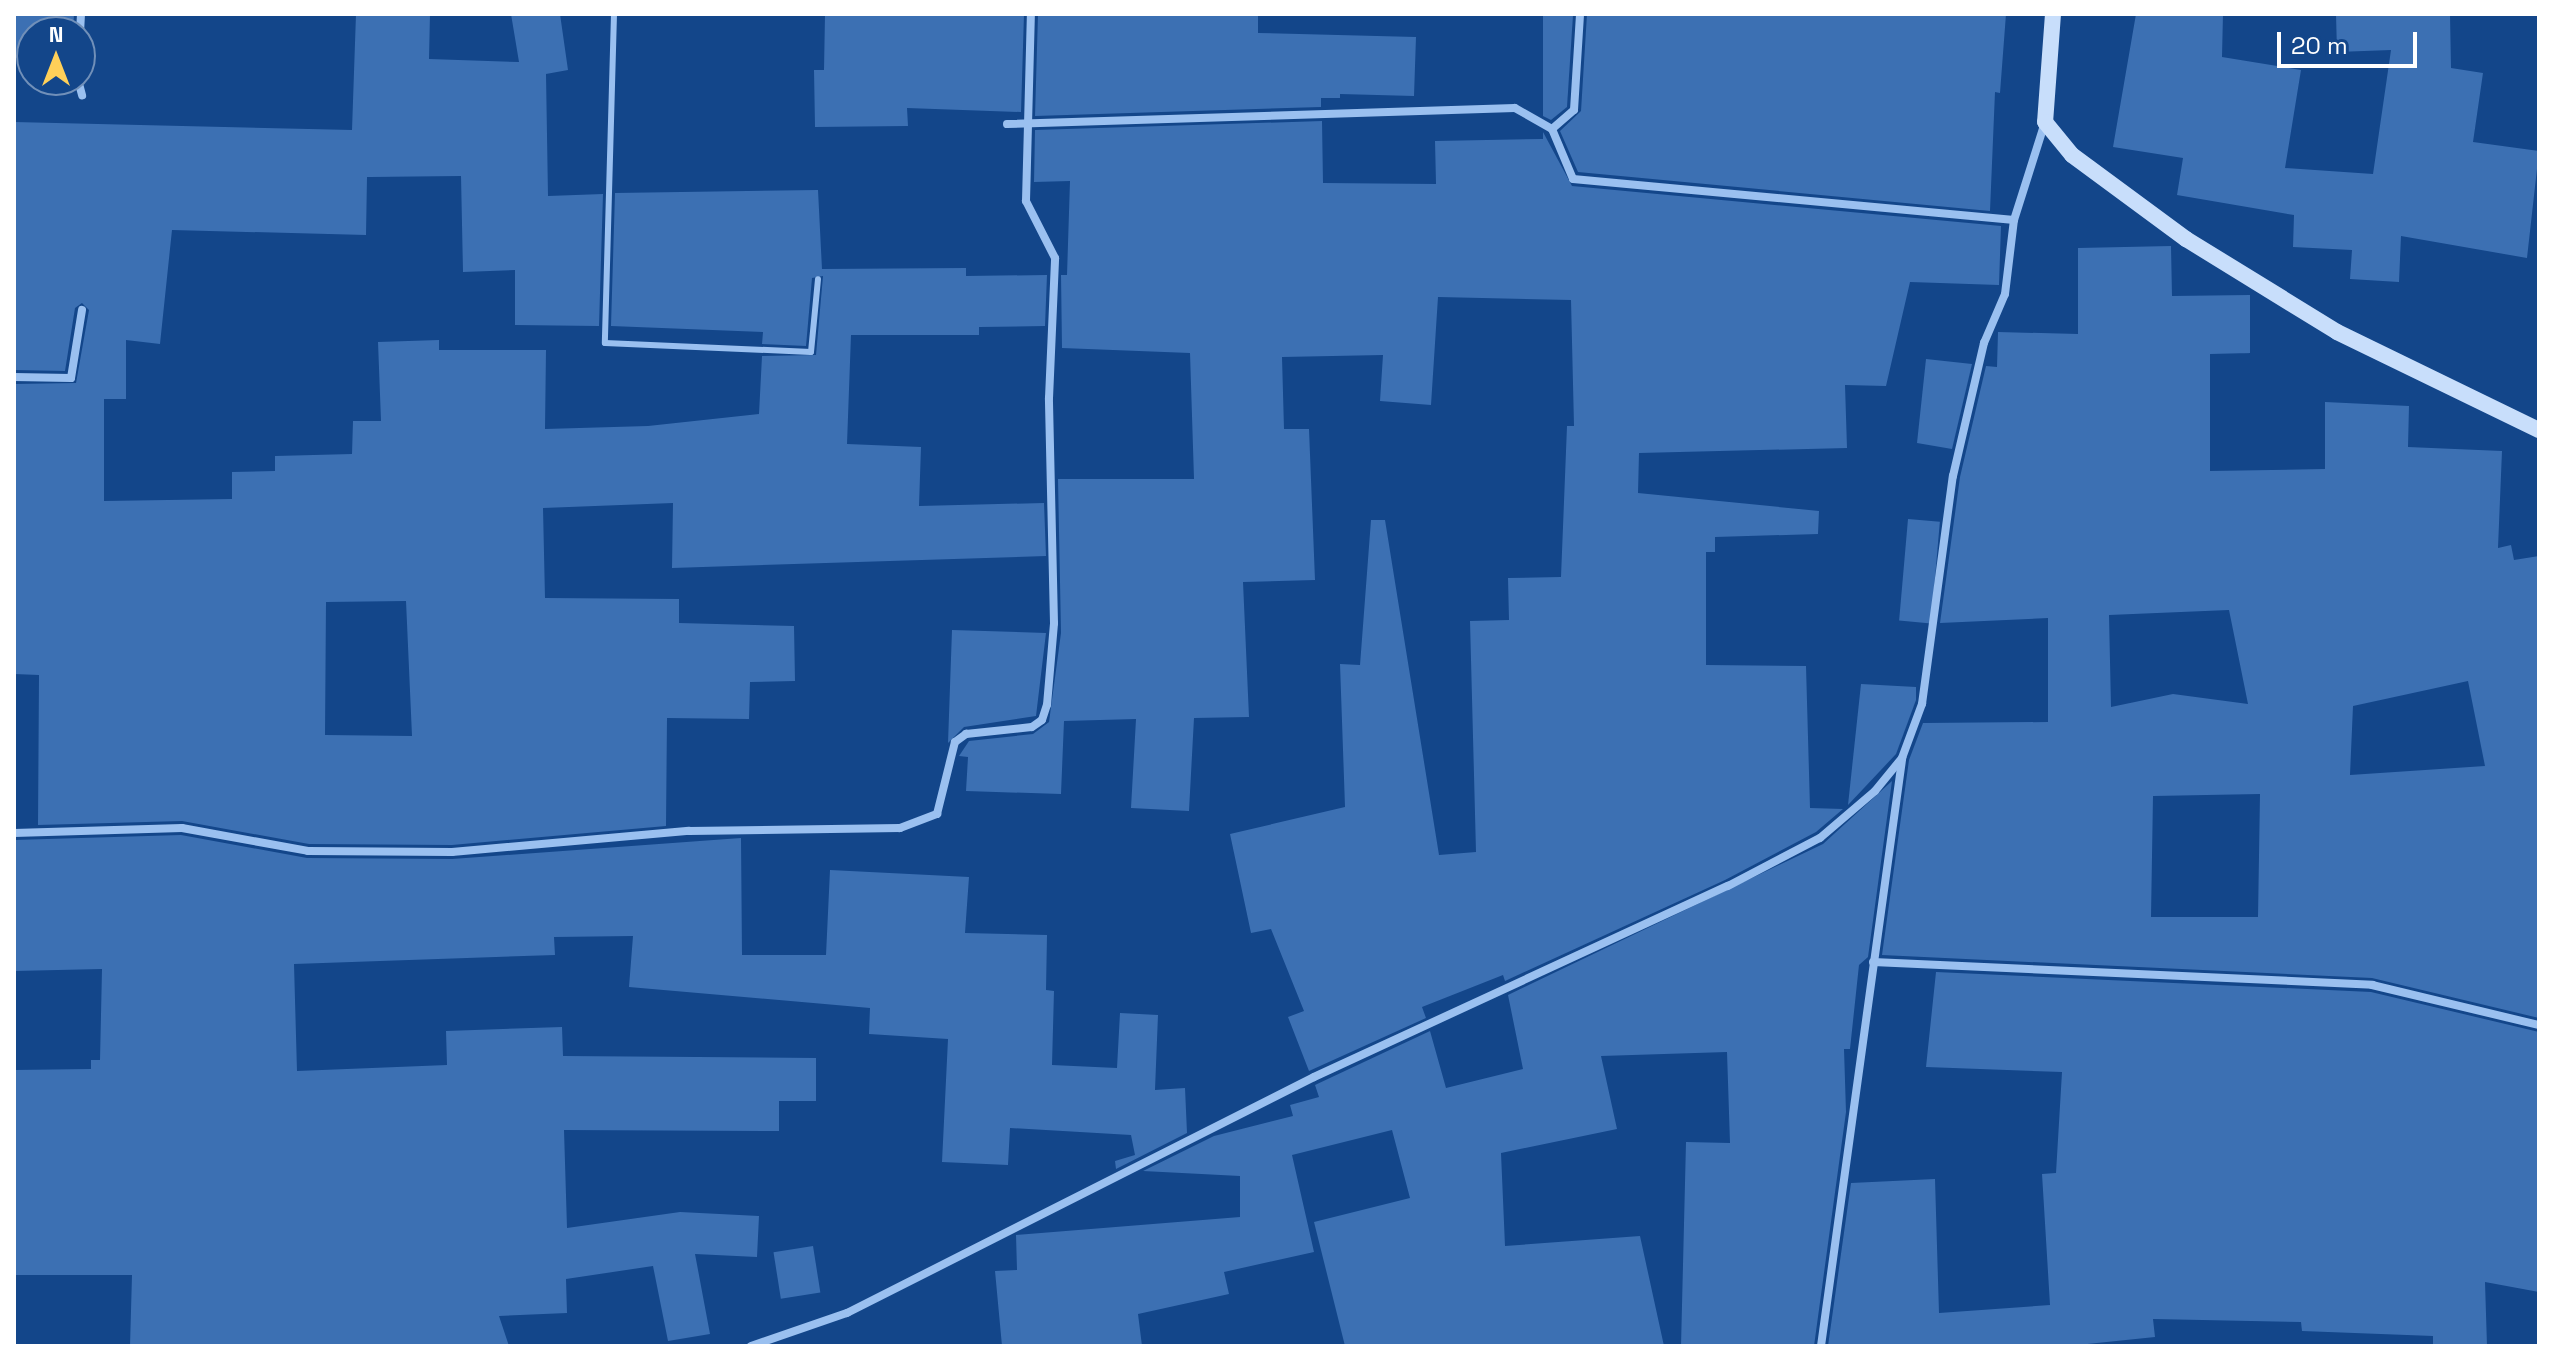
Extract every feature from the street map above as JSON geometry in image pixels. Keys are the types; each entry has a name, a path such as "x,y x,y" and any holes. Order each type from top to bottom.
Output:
{"main road":[{"path":"2053,14 2045,122 2072,155 2186,239 2337,332 2539,430"}],"street":[{"path":"14,833 182,828 308,851 452,852 689,831 900,828 937,814 955,742 966,734 1032,727 1042,720 1047,705 1054,623 1049,398 1055,258 1026,201 1025,123 1031,14"},
{"path":"1552,129 1574,110 1580,14"},
{"path":"1007,124 1515,108 1552,129 1573,179 2014,220"},
{"path":"1821,1346 1902,758 1922,704 1953,476 1984,343 2005,294 2014,220 2045,122"},
{"path":"14,377 71,378 82,310"},
{"path":"751,1346 847,1313 1314,1077 1728,886 1820,838 1875,791 1902,758"},
{"path":"1873,962 2372,985 2539,1025"}],"lane":[{"path":"614,14 605,343 811,352 818,279"}],"building":[{"path":"14,14 74,14 16,16 14,58"},
{"path":"356,14 430,14 429,59 519,62 511,14 560,14 568,70 546,74 548,196 603,194 599,326 515,325 515,270 463,272 461,176 367,177 366,235 172,230 160,344 126,340 126,399 104,399 104,501 232,499 232,472 275,471 275,456 352,454 353,421 381,421 378,342 439,340 439,350 546,350 545,429 648,426 759,414 762,356 816,355 823,276 812,278 806,346 762,344 763,332 611,326 615,193 818,190 822,269 966,268 966,276 1047,275 1045,326 979,327 979,335 851,335 847,444 921,447 919,506 1044,503 1046,556 672,568 673,503 543,508 545,598 679,599 679,623 794,626 795,681 750,682 749,719 667,718 666,826 452,845 309,844 182,821 38,825 39,675 14,674 14,384 76,383 89,310 82,303 75,308 65,371 14,370 14,122 352,130","holes":["406,601 412,736 325,735 326,602"]},
{"path":"825,14 1024,14 1021,112 907,108 908,126 815,127 814,70 824,70"},
{"path":"1038,14 1258,14 1258,33 1416,37 1414,96 1340,94 1340,98 1321,98 1321,107 1035,116"},
{"path":"1587,14 2006,14 2000,93 1995,92 1990,211 1578,172 1560,131 1581,111"},
{"path":"2136,14 2223,14 2222,57 2301,70 2285,168 2373,174 2391,50 2337,52 2336,14 2450,14 2451,68 2483,73 2473,142 2539,151 2527,258 2401,236 2399,282 2350,279 2352,250 2293,247 2294,215 2177,195 2183,158 2113,147"},
{"path":"1543,15 1573,15 1567,107 1551,120 1543,116"},
{"path":"1322,121 1323,183 1436,184 1435,141 1543,139 1543,132 1572,186 2001,226 1999,285 1910,282 1886,386 1845,385 1847,448 1639,453 1638,493 1819,511 1818,534 1715,537 1715,552 1706,552 1706,665 1806,666 1810,808 1843,809 1816,832 1725,880 1505,981 1503,975 1422,1007 1426,1018 1309,1071 1288,1017 1304,1011 1271,929 1251,933 1230,834 1345,807 1340,664 1360,665 1371,520 1385,520 1439,855 1476,852 1470,621 1509,620 1508,578 1561,577 1567,426 1574,426 1571,300 1438,297 1431,405 1380,401 1383,355 1282,357 1284,429 1309,429 1315,580 1243,582 1249,717 1194,718 1189,811 1131,808 1136,719 1064,721 1061,794 966,791 968,757 959,756 969,741 1033,734 1049,722 1061,633 1058,479 1194,479 1190,353 1062,348 1061,275 1067,275 1070,181 1034,182 1035,130"},
{"path":"2171,246 2172,296 2250,295 2250,353 2210,354 2210,471 2325,469 2325,402 2409,406 2408,447 2502,451 2498,548 2511,545 2514,560 2539,556 2539,1018 2372,978 1882,955 1909,760 1923,723 2048,722 2048,618 1940,623 1960,477 1986,366 1997,367 1998,332 2078,334 2078,248","holes":["2229,610 2248,704 2173,694 2111,707 2109,615","2468,681 2485,766 2350,775 2353,706","2260,794 2258,917 2151,917 2153,796"]},
{"path":"1926,359 1972,364 1952,449 1917,443"},
{"path":"1908,519 1940,522 1931,623 1899,621"},
{"path":"952,630 1046,633 1036,716 964,727 948,743"},
{"path":"1861,684 1916,687 1916,700 1896,754 1848,805"},
{"path":"1892,781 1868,957 1859,965 1850,1049 1844,1049 1846,1112 1814,1346 1681,1346 1686,1142 1730,1143 1727,1052 1601,1056 1617,1129 1501,1153 1505,1246 1640,1236 1664,1346 1345,1346 1314,1222 1410,1198 1392,1130 1292,1155 1314,1252 1224,1272 1229,1294 1138,1314 1142,1346 1002,1346 995,1271 1017,1270 1016,1235 1240,1217 1240,1176 1143,1171 1214,1136 1293,1116 1290,1105 1319,1097 1315,1085 1430,1031 1446,1088 1523,1069 1508,995 1823,844"},
{"path":"181,835 307,858 452,859 741,838 742,955 826,955 830,870 969,877 965,933 1047,935 1046,990 1054,991 1052,1065 1117,1068 1120,1013 1158,1015 1155,1090 1185,1088 1187,1133 1116,1169 1115,1161 1135,1155 1131,1135 1010,1128 1008,1165 942,1162 948,1039 869,1034 870,1008 629,987 633,936 554,937 555,955 294,964 297,1071 447,1065 446,1031 562,1027 563,1056 816,1058 816,1101 779,1101 779,1131 564,1130 567,1228 680,1212 759,1216 757,1257 695,1254 710,1334 668,1341 653,1266 566,1279 567,1313 499,1316 509,1346 130,1346 132,1275 14,1275 14,1070 91,1069 91,1060 100,1060 102,969 14,971 14,840"},
{"path":"1936,972 2371,992 2539,1032 2539,1292 2485,1282 2487,1346 2433,1346 2433,1336 2302,1331 2301,1322 2153,1319 2155,1337 2068,1346 1828,1346 1851,1183 1935,1179 1939,1313 2050,1305 2042,1174 2056,1173 2062,1072 1926,1067"},
{"path":"813,1246 820,1292 781,1299 773,1252"}]}
